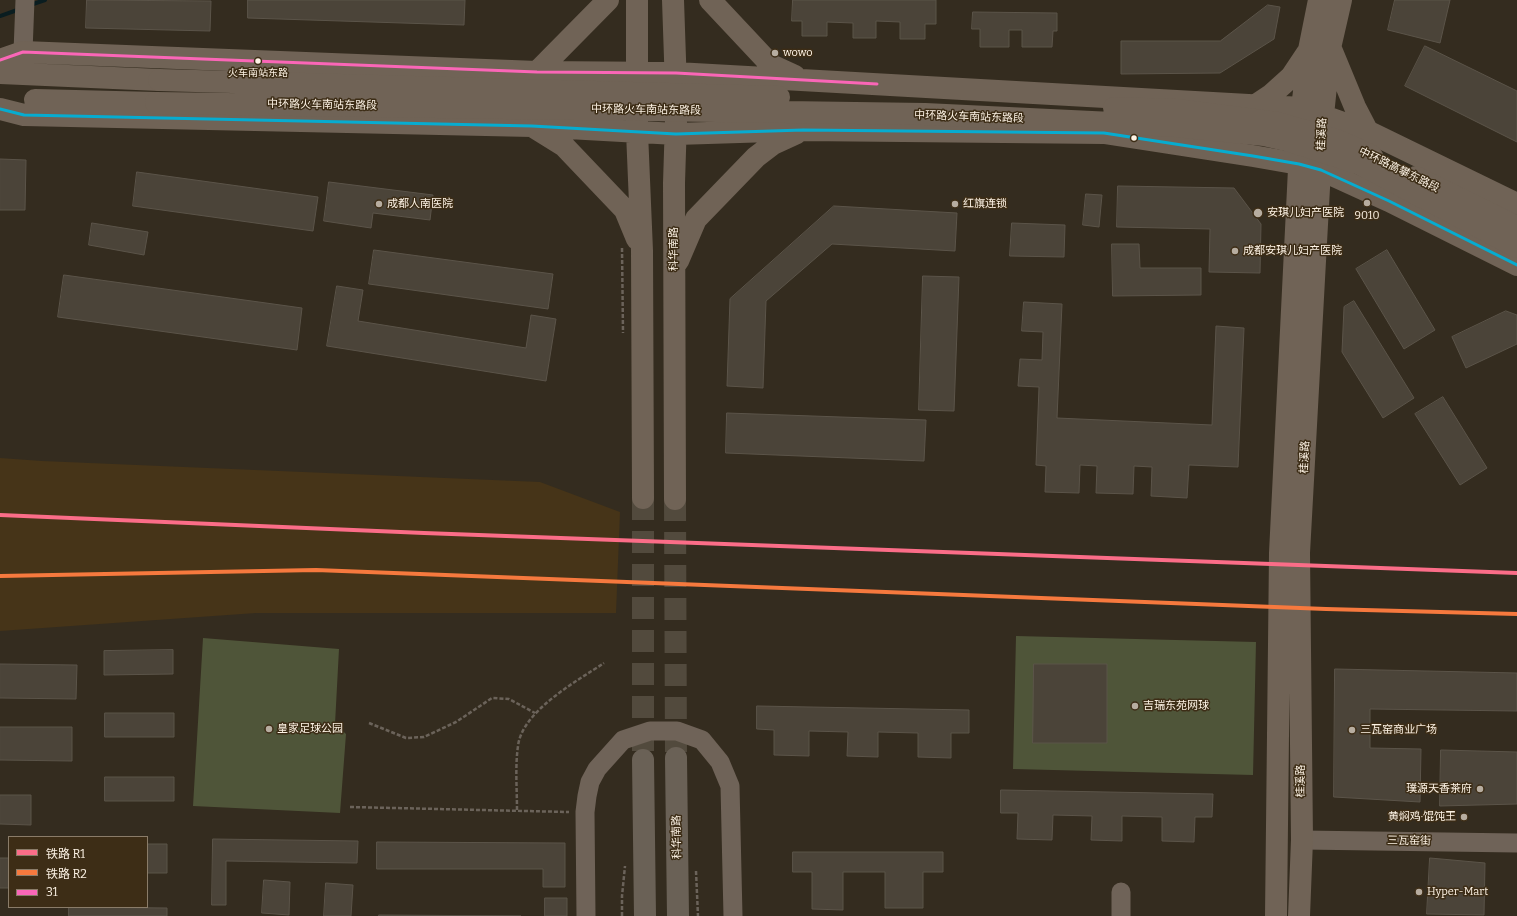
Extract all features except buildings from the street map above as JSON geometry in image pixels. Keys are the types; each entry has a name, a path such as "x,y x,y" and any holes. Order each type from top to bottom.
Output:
{"highway":[{"name":"科华南路","path":"676,758 678,916"},
{"path":"643,760 644,916"}],"main road":[{"path":"537,72 608,0"},
{"path":"636,0 638,74 637,132 642,251 642,498"},
{"name":"科华南路","path":"673,0 676,73 674,269 675,499"},
{"path":"710,0 771,65 803,80"},
{"name":"桂溪路","path":"1276,916 1280,553 1302,108 1309,50 1320,0"},
{"name":"桂溪路","path":"1299,916 1302,840 1300,553 1323,115 1330,48 1341,0"},
{"path":"1330,48 1355,107 1368,132"},
{"path":"1256,105 1271,95 1291,77 1309,50"},
{"path":"0,60 23,52 537,72 638,74 676,73 1302,108 1368,132 1517,204"},
{"name":"中环路火车南站东路段","path":"0,72 159,80 918,101 1177,110 1278,122"},
{"name":"中环路火车南站东路段","path":"0,99 925,114 1175,126 1264,136 1290,142"},
{"path":"0,109 24,115 532,126 676,134 803,130 1104,133 1299,164 1321,170 1389,201 1517,265"},
{"name":"中环路高攀东路段","path":"1278,122 1337,140 1517,227"},
{"path":"532,126 564,146 625,210 642,251"},
{"path":"674,269 696,219 756,157 773,144 803,130"},
{"name":"中环路高攀东路段","path":"1290,142 1360,164 1517,247"}],"street":[{"path":"23,52 24,8"},
{"path":"586,916 585,812 590,782 597,769 622,740 650,731 677,731 702,740 720,762 730,786 733,916"},
{"name":"三瓦窑街","path":"1302,840 1517,843"},
{"path":"1121,916 1122,892"}],"path":[{"path":"517,810 518,745 522,732 536,713 555,696 604,663"},
{"path":"369,723 406,738 424,737 456,722 492,698 509,698 536,713"},
{"path":"350,807 585,812"}],"shaded area":[{"path":"0,458 540,482 620,512 616,613 256,613 0,631"}],"green space":[{"name":"吉瑞东苑网球","path":"1016,636 1256,642 1253,775 1013,769"},
{"name":"皇家足球公园","path":"203,638 339,649 335,724 346,734 340,813 193,806"}],"waterway":[{"path":"30,5 45,0"},
{"path":"0,16 20,9"}],"tunnel":[{"path":"643,498 643,760"},
{"path":"675,499 676,758"}],"rail line":[{"name":"R1","path":"0,515 424,533 1517,573"},
{"name":"R2","path":"0,576 316,570 1326,609 1517,614"}],"transit line":[{"name":"31","path":"0,60 23,52 537,72 676,73 877,84"},
{"path":"0,109 24,115 532,126 676,134 803,130 1104,133 1253,156 1299,164 1321,170 1389,201 1517,265"}],"place":[{"name":"wowo","path":"775,53"},
{"name":"火车南站东路","path":"258,61"},
{"name":"9010","path":"1367,203"},
{"name":"成都人南医院","path":"379,204"},
{"name":"红旗连锁","path":"955,204"},
{"name":"安琪儿妇产医院","path":"1258,213"},
{"name":"成都安琪儿妇产医院","path":"1235,251"},
{"name":"吉瑞东苑网球","path":"1135,706"},
{"name":"皇家足球公园","path":"269,729"},
{"name":"三瓦窑商业广场","path":"1352,730"},
{"name":"璞源天香茶府","path":"1480,789"},
{"name":"黄焖鸡·馄饨王","path":"1464,817"},
{"name":"Hyper-Mart","path":"1419,892"}]}
